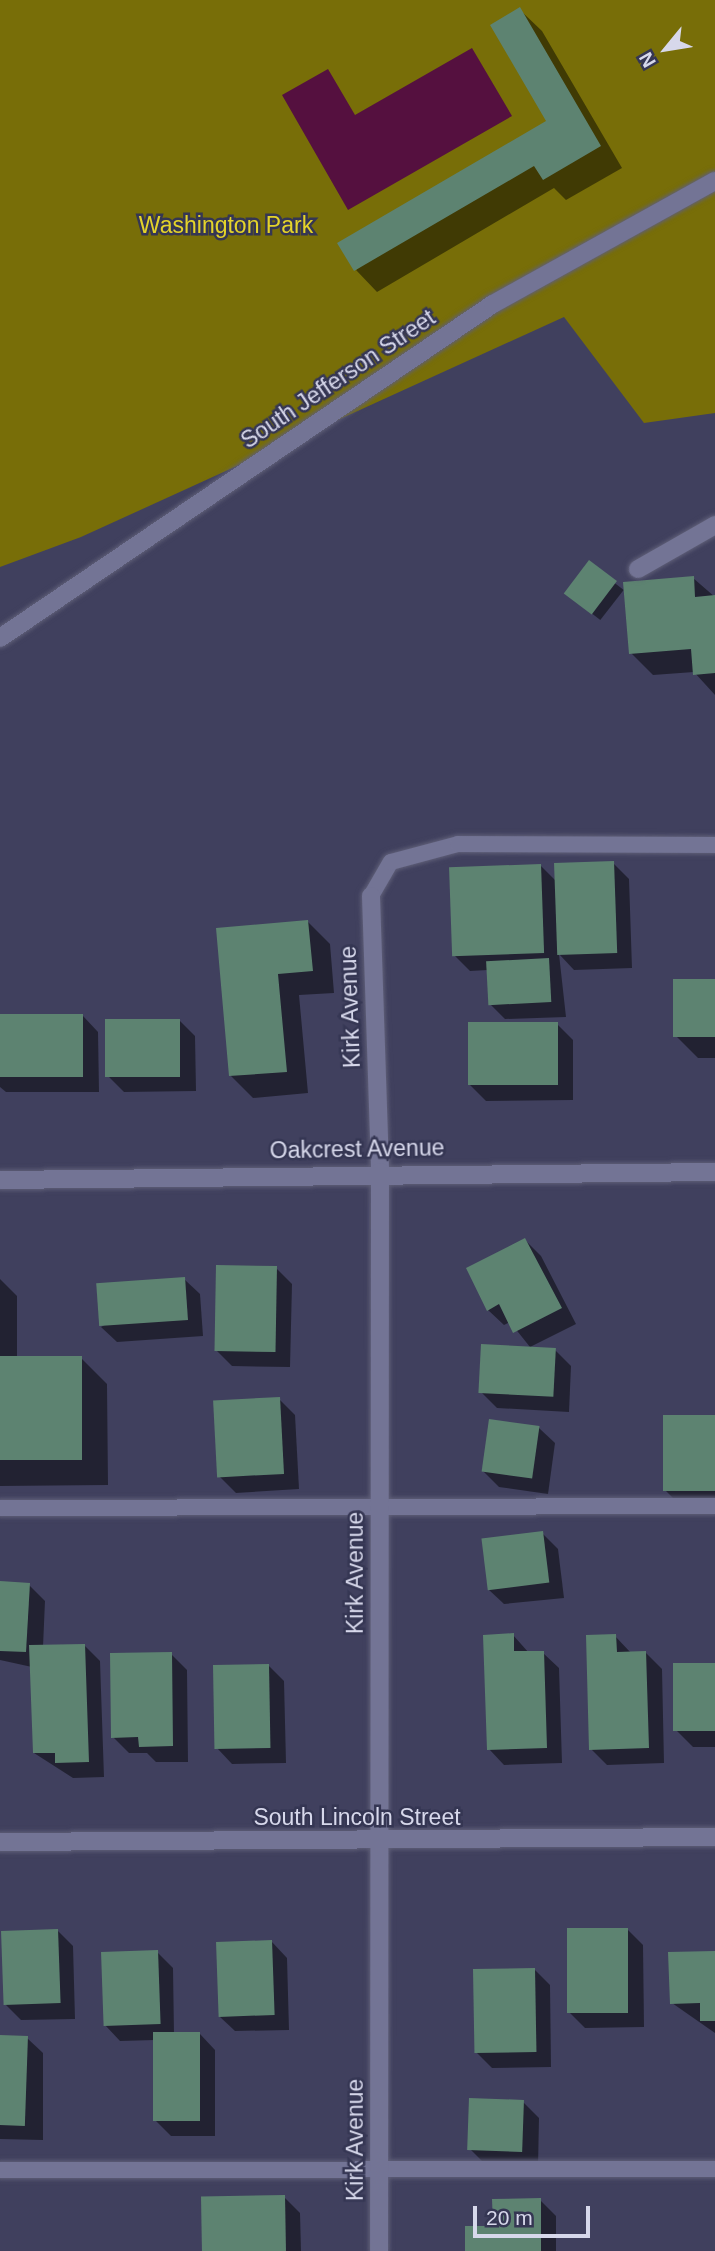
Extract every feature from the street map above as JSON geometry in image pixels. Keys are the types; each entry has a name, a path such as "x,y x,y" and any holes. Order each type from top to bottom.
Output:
{"street":[{"name":"South Jefferson Street","path":"0,638 493,304 715,181"},
{"path":"638,569 715,525"},
{"name":"Kirk Avenue","path":"371,896 380,1172 379,2251"},
{"name":"Oakcrest Avenue","path":"0,1180 380,1172 715,1172"},
{"name":"South Lincoln Street","path":"0,1842 380,1843 715,1837"}],"lane":[{"path":"371,896 391,862 458,844 715,845"},
{"path":"0,1508 715,1506"},
{"path":"0,2170 715,2169"}],"green space":[{"name":"Washington Park","path":"0,0 715,0 715,413 644,423 564,317 81,537 0,567"}],"shaded area":[{"path":"472,48 512,116 348,210 282,95 328,69 355,115"}],"building":[{"path":"520,7 601,146 543,180 534,166 354,271 337,243 546,121 490,25"},
{"path":"589,560 617,581 592,615 564,594"},
{"path":"694,576 695,597 715,595 715,673 693,675 691,649 629,654 623,582"},
{"path":"614,861 617,953 557,955 554,863"},
{"path":"541,864 544,953 452,956 449,867"},
{"path":"308,920 313,971 278,974 287,1072 229,1076 216,928"},
{"path":"549,958 551,1002 488,1005 486,961"},
{"path":"673,979 715,979 715,1037 673,1037"},
{"path":"0,1014 83,1014 83,1077 0,1077"},
{"path":"105,1019 180,1019 180,1077 105,1077"},
{"path":"468,1022 558,1022 558,1085 468,1085"},
{"path":"525,1238 562,1308 513,1333 499,1304 487,1311 466,1268"},
{"path":"216,1265 277,1266 275,1352 214,1351"},
{"path":"185,1277 188,1320 99,1326 96,1283"},
{"path":"481,1344 556,1348 553,1397 478,1393"},
{"path":"0,1356 82,1356 82,1460 0,1460"},
{"path":"280,1397 284,1474 217,1477 213,1401"},
{"path":"663,1415 715,1415 715,1491 663,1491"},
{"path":"489,1419 540,1426 532,1479 482,1471"},
{"path":"543,1531 549,1583 488,1590 481,1539"},
{"path":"0,1581 30,1583 26,1652 0,1651"},
{"path":"514,1633 514,1651 544,1651 547,1748 487,1750 483,1635"},
{"path":"616,1634 617,1652 646,1651 649,1748 589,1750 586,1635"},
{"path":"85,1644 89,1762 55,1763 55,1753 33,1753 29,1645"},
{"path":"172,1652 173,1746 139,1747 138,1737 111,1738 110,1653"},
{"path":"673,1663 715,1663 715,1731 673,1731"},
{"path":"269,1664 270,1748 214,1749 213,1665"},
{"path":"567,1928 628,1928 628,2013 567,2013"},
{"path":"58,1929 61,2003 4,2005 1,1931"},
{"path":"272,1940 275,2015 219,2017 216,1942"},
{"path":"158,1950 161,2024 104,2026 101,1952"},
{"path":"715,1951 715,2021 700,2021 700,2003 670,2004 668,1952"},
{"path":"535,1968 536,2052 474,2053 473,1969"},
{"path":"153,2032 200,2032 200,2121 153,2121"},
{"path":"0,2035 28,2036 25,2126 0,2125"},
{"path":"469,2098 524,2100 522,2152 467,2150"},
{"path":"285,2195 286,2251 202,2251 201,2196"},
{"path":"541,2198 541,2251 465,2251 465,2226 493,2226 492,2199"}]}
